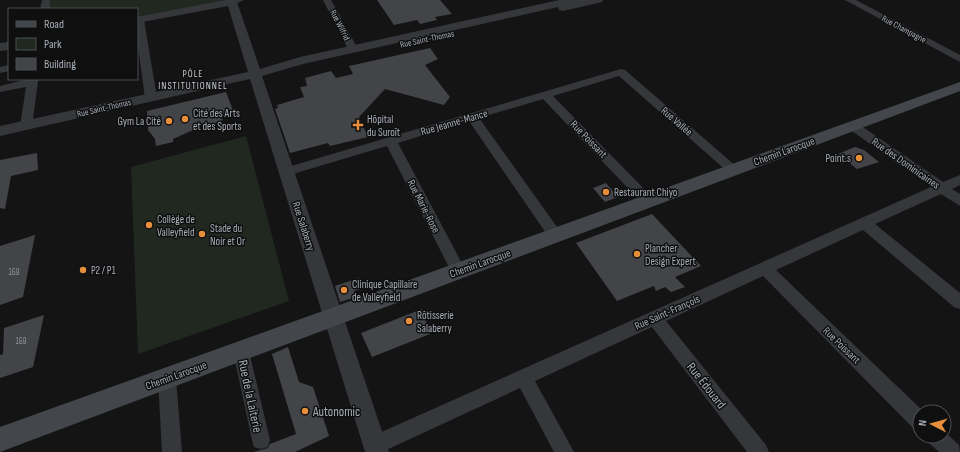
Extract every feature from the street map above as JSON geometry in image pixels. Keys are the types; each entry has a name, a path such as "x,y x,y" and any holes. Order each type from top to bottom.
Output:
{"main road":[{"name":"Chemin Larocque","path":"0,440 960,86"}],"street":[{"name":"Rue Wilfrid","path":"327,0 353,49"},
{"name":"Rue Saint-Thomas","path":"0,131 255,74 300,61 574,0"},
{"name":"Rue Saint-Thomas","path":"255,74 322,63 598,0"},
{"name":"Rue Champagne","path":"849,0 960,59"},
{"name":"Rue Salaberry","path":"234,1 286,172 376,448"},
{"path":"151,98 138,20 234,1"},
{"name":"Rue Jeanne-Mance","path":"286,172 621,72"},
{"name":"Rue Vallée","path":"621,72 733,170"},
{"path":"0,89 33,80 26,126"},
{"name":"Rue Poissant","path":"546,95 648,201"},
{"path":"472,117 555,236"},
{"name":"Rue des Dominicaines","path":"853,126 960,201"},
{"name":"Rue Marie-Rose","path":"391,141 458,271"},
{"name":"Rue Saint-François","path":"376,448 523,378 960,180"},
{"path":"864,223 960,302"},
{"name":"Rue Poissant","path":"764,268 912,413"},
{"name":"Rue Édouard","path":"654,318 759,452"},
{"name":"Rue de la Laiterie","path":"241,351 261,440"},
{"path":"523,378 564,452"},
{"path":"167,379 172,452"},
{"path":"944,444 952,452"}],"green space":[{"path":"46,0 231,0 138,20 138,8 45,8"},
{"name":"Stade du Noir et Or","path":"246,136 289,301 138,354 131,167"}],"building":[{"path":"377,0 440,0 452,14 435,17 437,20 420,24 417,20 394,25"},
{"name":"Hôpital du Suroît","path":"430,48 438,59 425,65 450,97 444,105 385,89 359,117 368,137 330,146 328,143 290,153 275,109 278,108 277,105 304,97 300,87 307,86 305,78 331,71 336,78 353,74 349,66"},
{"name":"Cité des Arts et des Sports","path":"226,92 234,113 222,118 223,120 211,125 209,123 173,139 173,142 156,146 155,139 148,130 147,111"},
{"name":"Point.s","path":"855,147 864,150 879,162 857,169 838,154"},
{"path":"37,153 38,170 11,176 5,209 0,208 0,160"},
{"name":"Restaurant Chiyo","path":"606,183 618,197 605,202 593,188"},
{"name":"Plancher Design Expert","path":"652,214 701,266 675,277 685,287 671,292 665,287 656,291 654,286 617,301 576,243"},
{"path":"35,235 23,297 0,305 0,246"},
{"name":"Clinique Capillaire de Valleyfield","path":"359,278 362,289 354,291 356,297 340,302 335,286"},
{"name":"Rôtisserie Salaberry","path":"422,309 430,334 372,357 361,333"},
{"path":"44,315 33,367 0,378 0,355 3,354 4,328"},
{"name":"Autonomic","path":"288,347 299,382 313,387 329,436 295,452 253,452 268,448 270,444 296,434 272,354"}],"place":[{"name":"Cité des Arts et des Sports","path":"185,119"},
{"name":"Gym La Cité","path":"169,121"},
{"name":"Hôpital du Suroît","path":"358,125"},
{"name":"Point.s","path":"859,158"},
{"name":"Restaurant Chiyo","path":"606,192"},
{"name":"Collège de Valleyfield","path":"149,225"},
{"name":"Stade du Noir et Or","path":"202,234"},
{"name":"Plancher Design Expert","path":"637,254"},
{"name":"P2 / P1","path":"83,270"},
{"name":"Clinique Capillaire de Valleyfield","path":"344,290"},
{"name":"Rôtisserie Salaberry","path":"409,321"},
{"name":"Autonomic","path":"305,411"}],"district":[{"name":"PÔLE INSTITUTIONNEL","path":"193,78"}]}
